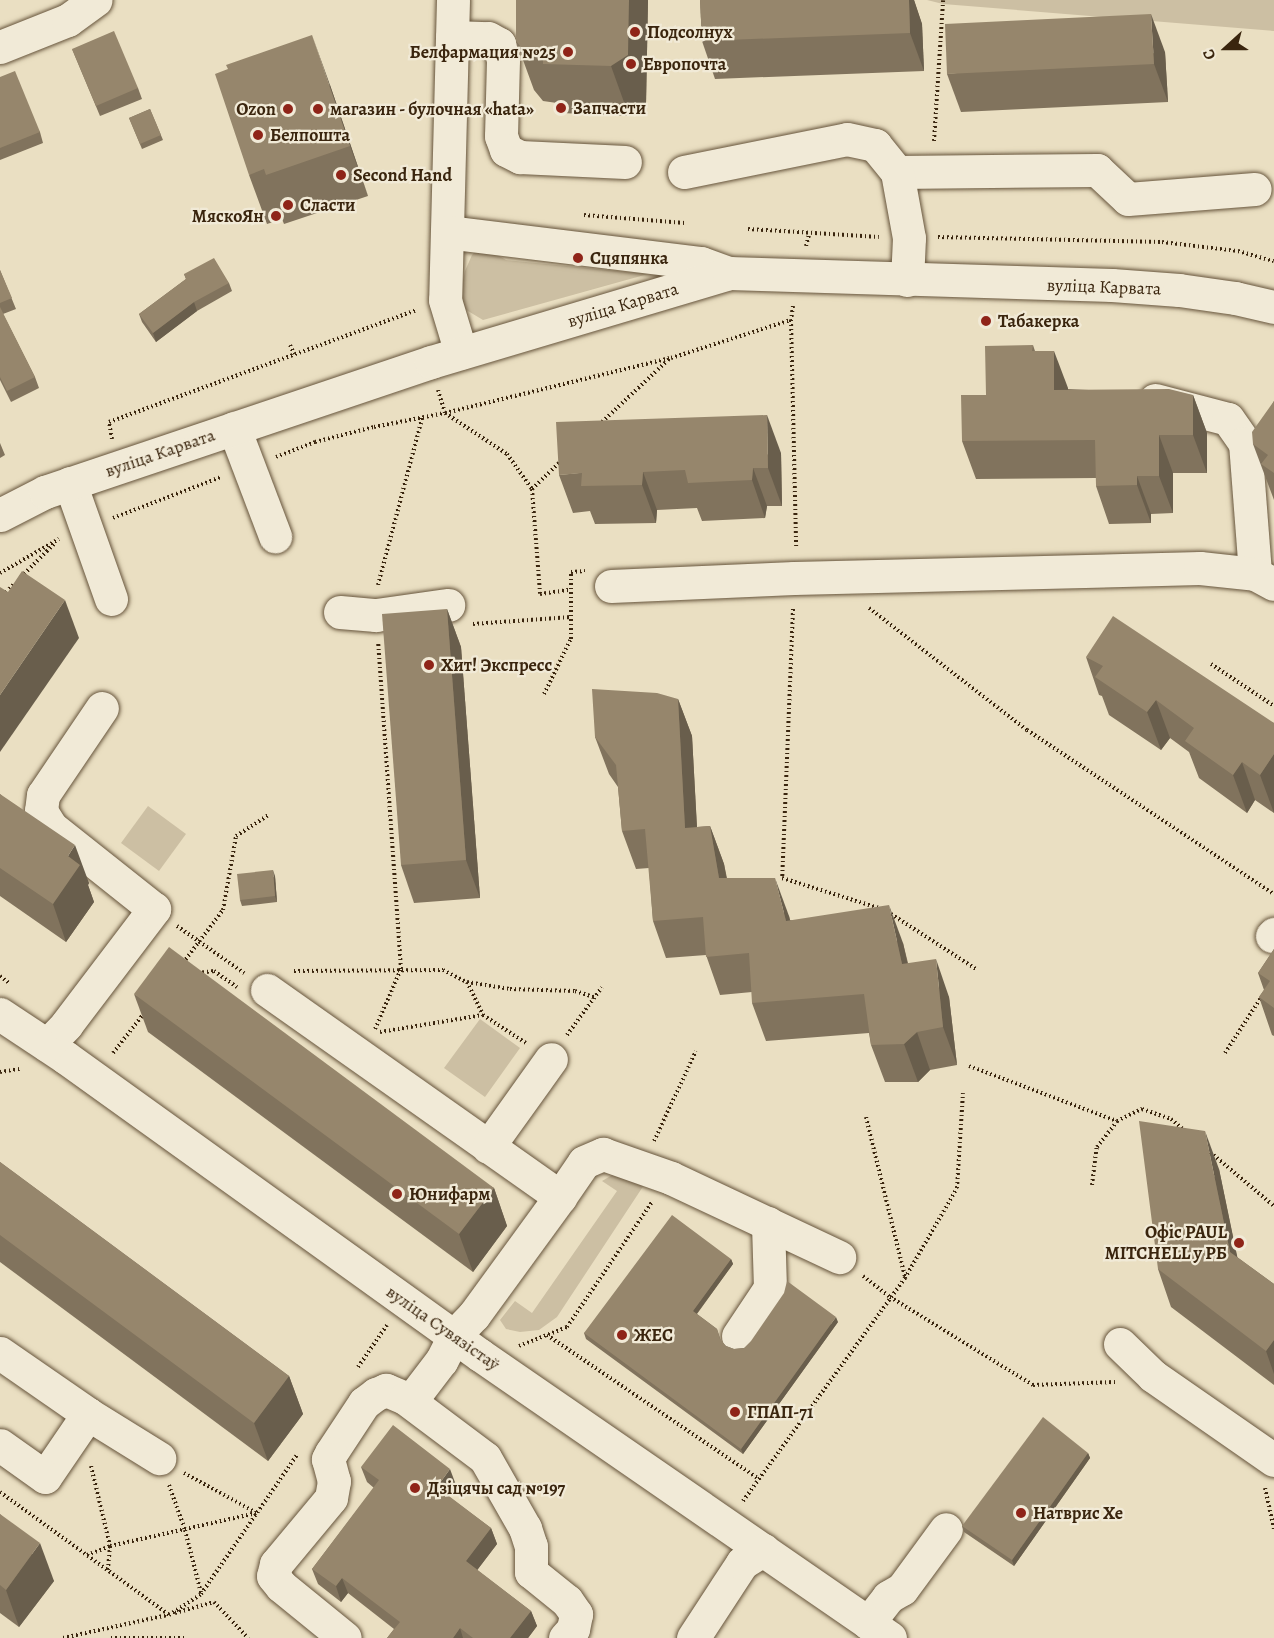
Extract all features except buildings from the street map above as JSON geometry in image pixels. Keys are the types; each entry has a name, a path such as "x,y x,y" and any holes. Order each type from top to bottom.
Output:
{"street":[{"path":"0,46 68,20 96,0"},
{"path":"453,0 445,300 461,353"},
{"path":"452,37 488,38 499,44 503,60 501,136 506,150 520,157 625,162"},
{"path":"684,172 847,139 875,145 897,172 909,238 907,280"},
{"path":"897,172 1097,170 1128,199 1255,189"},
{"path":"447,232 701,263 729,273"},
{"name":"вуліца Карвата","path":"0,515 45,492 234,428 461,353 729,273 1168,289 1235,298 1274,307"},
{"path":"603,578 832,579 1200,568 1264,579 1245,443 1228,419 1148,398 1129,400"},
{"path":"234,428 274,536"},
{"path":"70,483 71,534 111,599"},
{"path":"340,612 376,615 448,604"},
{"path":"47,1045 66,1025 154,909 51,827 41,811 43,795 102,708"},
{"path":"263,977 488,1147 560,1197"},
{"name":"вуліца Сувязістаў","path":"0,1014 47,1045 454,1336 879,1630"},
{"path":"488,1147 550,1059"},
{"path":"405,1398 415,1395 441,1362 454,1336 474,1315 584,1162 603,1154 642,1166 839,1257"},
{"path":"738,1336 770,1288 768,1223"},
{"path":"1120,1344 1153,1376 1274,1460"},
{"path":"0,1353 84,1419 159,1458"},
{"path":"345,1638 281,1586 273,1576 276,1564 331,1498 334,1481 328,1459 364,1403 386,1390 405,1398 485,1458 525,1528 531,1546 531,1572 567,1601 576,1614 573,1629 565,1638"},
{"path":"0,1445 45,1477 84,1419"},
{"path":"879,1630 888,1597 902,1589 946,1529"},
{"path":"693,1638 742,1563 763,1550"}],"path":[{"path":"932,171 943,0"},
{"path":"748,229 819,235 909,238 1162,242 1238,251 1274,261"},
{"path":"117,467 109,422 419,308"},
{"path":"0,573 71,534 315,442 671,358 791,320 797,564 794,578 782,878 882,908 976,969"},
{"path":"290,345 294,354"},
{"path":"601,423 671,358"},
{"path":"436,382 445,413 507,453 532,489 540,594 570,590"},
{"path":"422,418 378,585 376,615 401,969 374,1033 483,1015"},
{"path":"532,489 567,456"},
{"path":"0,599 71,534"},
{"path":"544,694 571,639 571,572 603,578"},
{"path":"832,579 1027,730 1274,894"},
{"path":"1211,664 1274,706"},
{"path":"179,968 223,910 236,836 268,815"},
{"path":"154,909 199,942 263,977 401,969 443,970 467,982 510,989 574,991 594,998"},
{"path":"467,982 483,1015 550,1059 602,987"},
{"path":"1225,1053 1268,987"},
{"path":"107,1061 151,1005"},
{"path":"642,1166 696,1052"},
{"path":"969,1066 1117,1121"},
{"path":"0,1072 20,1069"},
{"path":"740,1507 905,1278 957,1188 963,1093"},
{"path":"1092,1185 1097,1147 1117,1121 1142,1109 1171,1119 1188,1133"},
{"path":"866,1118 905,1278"},
{"path":"1204,1147 1274,1206"},
{"path":"515,1348 567,1327 654,1199"},
{"path":"839,1257 890,1297 1033,1385 1131,1381 1153,1376"},
{"path":"352,1376 387,1325"},
{"path":"547,1335 759,1479"},
{"path":"84,1419 111,1546 108,1571"},
{"path":"169,1615 201,1594 301,1449"},
{"path":"159,1458 257,1513"},
{"path":"159,1458 185,1530 201,1594"},
{"path":"0,1492 169,1615"},
{"path":"87,1555 111,1546 257,1513"},
{"path":"63,1638 169,1615 214,1602 248,1638"},
{"path":"111,1638 153,1636 187,1638"}],"shaded area":[{"path":"927,0 1274,0 1274,31 943,4"},
{"path":"481,245 506,260 648,274 483,320 463,308 460,294 465,271 472,255"},
{"path":"148,806 186,834 159,871 121,843"},
{"path":"480,1019 520,1048 485,1097 444,1068"},
{"path":"614,1174 644,1185 557,1317 539,1330 520,1332 506,1329 500,1320 515,1301 532,1313 617,1191 602,1181"}],"place":[{"name":"Подсолнух","path":"635,32"},
{"name":"Белфармация №25","path":"568,52"},
{"name":"Европочта","path":"631,64"},
{"name":"Запчасти","path":"561,108"},
{"name":"Ozon","path":"288,109"},
{"name":"магазин - булочная «hata»","path":"318,109"},
{"name":"Белпошта","path":"258,135"},
{"name":"Second Hand","path":"341,175"},
{"name":"Сласти","path":"288,205"},
{"name":"МяскоЯн","path":"276,216"},
{"name":"Сцяпянка","path":"578,258"},
{"name":"Табакерка","path":"986,321"},
{"name":"Хит! Экспресс","path":"429,665"},
{"name":"Юнифарм","path":"397,1194"},
{"name":"Офіс PAUL MITCHELL у РБ","path":"1239,1243"},
{"name":"ЖЕС","path":"622,1335"},
{"name":"ГПАП-71","path":"735,1412"},
{"name":"Дзіцячы сад №197","path":"415,1488"},
{"name":"Натврис Хе","path":"1021,1513"}]}
